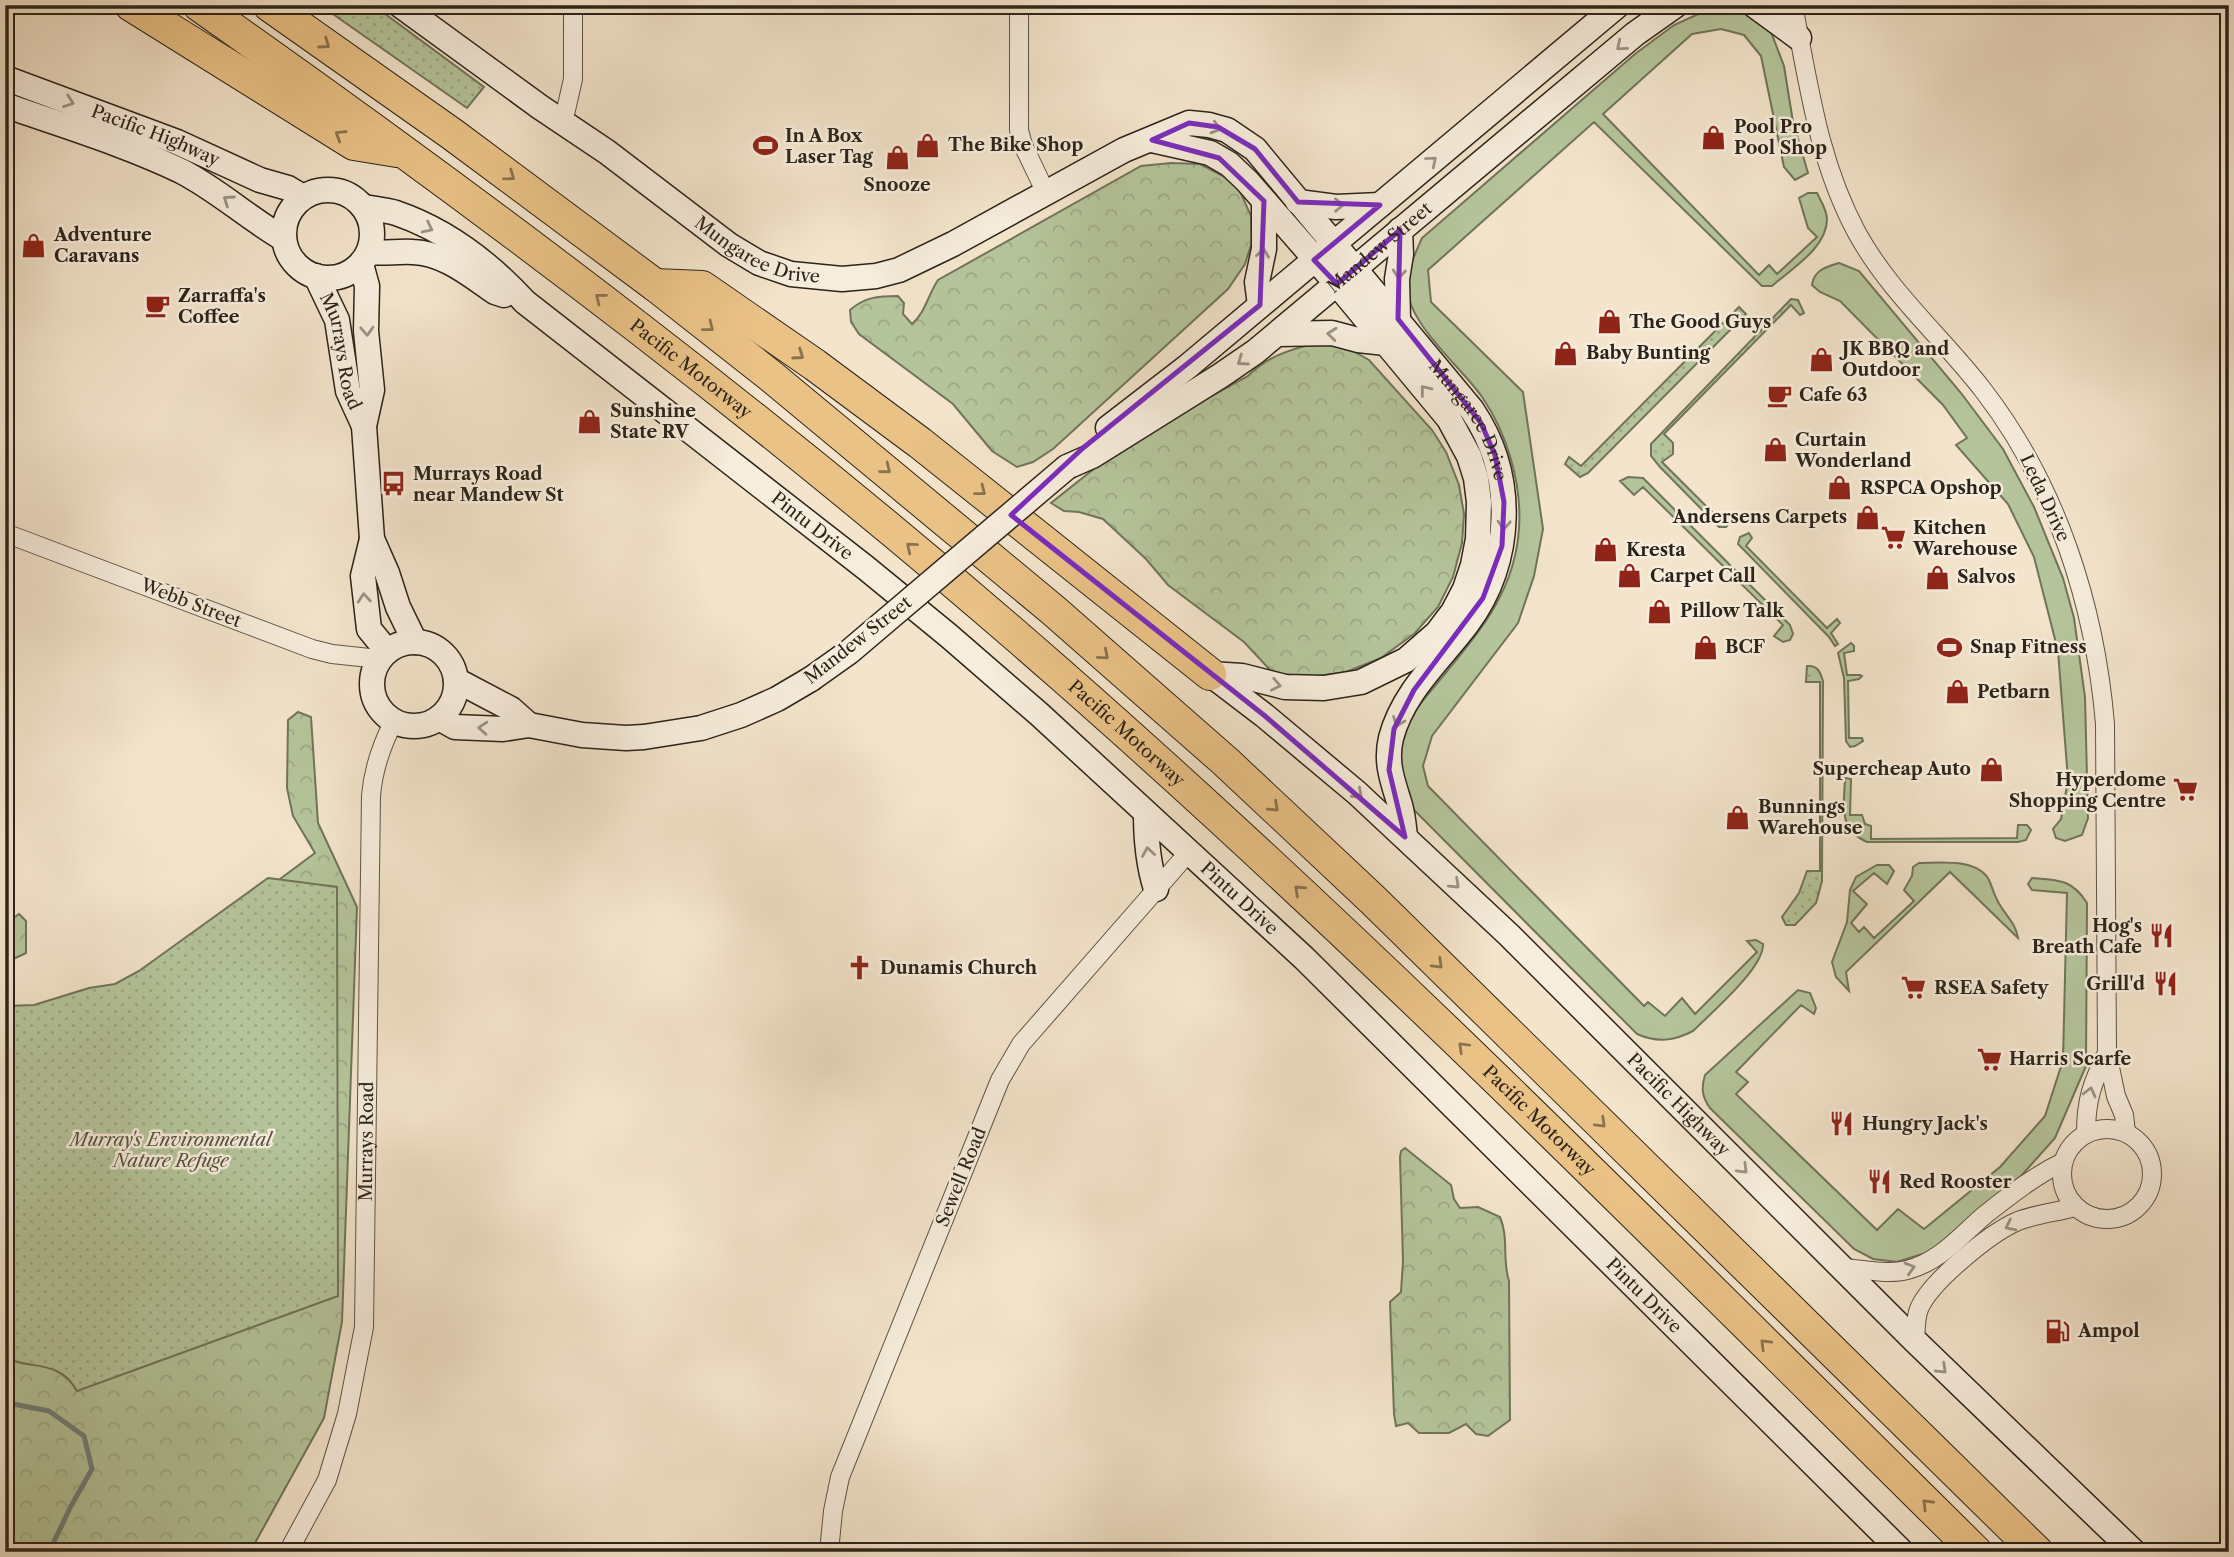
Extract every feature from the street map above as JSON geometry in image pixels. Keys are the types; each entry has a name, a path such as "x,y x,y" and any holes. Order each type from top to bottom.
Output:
{"highway":[{"path":"131,5 354,144 405,153"},
{"name":"Pacific Motorway","path":"199,5 598,296 828,477 1024,643 1301,892 1468,1052 1976,1552"},
{"path":"269,5 452,134 655,285 772,376 1053,610 1226,762 1373,900 2037,1552"},
{"path":"655,285 702,287 815,365 920,443 1210,674"}],"street":[{"name":"Mungaree Drive","path":"400,5 607,152 739,252 770,268 804,276 853,279 899,270 953,244 1132,146 1189,123 1227,130 1255,149 1333,244 1346,276 1386,343 1455,427 1473,466 1480,526 1473,565 1460,600 1437,634 1396,666 1361,682 1338,687 1299,688 1242,676 1210,674"},
{"path":"563,123 573,79 573,5"},
{"path":"1019,5 1019,130 1023,145 1046,193"},
{"name":"Mandew Street","path":"439,718 455,727 503,729 529,725 605,738 645,737 681,732 741,715 811,680 849,652 1067,467 1083,447 1187,367 1618,5"},
{"name":"Mandew Street","path":"1067,467 1092,456 1220,376 1278,334 1635,34 1676,5"},
{"path":"1754,5 1799,38"},
{"name":"Leda Drive","path":"1794,6 1826,162 1847,214 1858,236 1885,276 1978,384 2006,423 2055,516 2082,588 2098,662 2105,724 2107,1053 2126,1132"},
{"name":"Pacific Highway","path":"5,78 177,142 260,180 288,188 303,197"},
{"name":"Pacific Highway","path":"5,105 180,171 230,201 260,225 284,239"},
{"name":"Mungaree Drive","path":"1152,140 1203,150 1238,172 1314,260 1346,276 1398,319 1481,423 1495,455 1504,502 1502,546 1495,573 1466,625 1414,691 1394,729 1389,749 1390,770 1401,806 1405,837"},
{"path":"315,191 342,191 364,206 373,229 365,258 340,276 328,278 304,271 287,251 284,227 294,205 303,197 315,191"},
{"path":"1260,305 1257,282 1264,249 1264,201"},
{"path":"1298,202 1336,207 1380,205"},
{"name":"Pintu Drive","path":"364,206 395,213 455,242 505,279 525,302 800,516 949,636 1039,714 1304,958 1902,1552"},
{"path":"1398,319 1400,230"},
{"name":"Pintu Drive","path":"365,258 412,252 431,254 448,261 495,292 525,302"},
{"name":"Murrays Road","path":"365,258 366,331 372,390 364,426 372,539 362,576 369,629 383,655"},
{"name":"Murrays Road","path":"316,276 337,320 348,391 364,426"},
{"path":"1278,334 1332,332 1358,340 1386,343"},
{"name":"Webb Street","path":"5,533 312,649 332,654 383,655"},
{"name":"Murrays Road","path":"372,539 398,607 415,642"},
{"path":"415,642 438,649 447,658 456,680 452,701 439,718 429,724 417,726 394,722 382,713 374,700 371,686 383,655 395,646 415,642"},
{"name":"Pacific Highway","path":"1210,674 1316,758 1509,935 1914,1341 2134,1552"},
{"name":"Mandew Street","path":"456,680 512,709 529,725"},
{"name":"Murrays Road","path":"288,1552 327,1480 347,1415 364,1327 371,796 375,771 386,736 394,722"},
{"path":"1146,814 1150,871 1156,889"},
{"name":"Sewell Road","path":"829,1552 840,1476 1000,1080 1021,1044 1188,853"},
{"name":"Leda Drive","path":"2086,1133 2086,1107 2092,1081 2107,1053"},
{"path":"2099,1129 2126,1132 2141,1143 2148,1154 2152,1167 2148,1195 2139,1206 2127,1214 2114,1219 2099,1219 2087,1215 2068,1197 2061,1174 2063,1162 2068,1150 2086,1133 2099,1129"},
{"path":"1843,1268 1894,1272 1919,1266 1944,1251 1999,1205 2047,1170 2063,1162"},
{"path":"1914,1341 1918,1312 1926,1298 1987,1238 2016,1222 2076,1207"}],"highlighted area":[{"path":"1189,123 1218,127 1255,149 1298,202 1380,205 1314,260 1337,284 1400,230 1398,319 1481,423 1495,455 1504,502 1502,546 1483,598 1414,690 1394,729 1389,770 1405,837 1265,716 1011,515 1083,448 1260,305 1264,201 1219,158 1152,140"}],"green space":[{"path":"320,5 373,5 484,87 467,108"},
{"path":"1731,8 1756,16 1771,32 1784,66 1793,122 1808,173 1795,180 1784,167 1761,56 1744,35 1721,29 1692,34 1603,114 1759,275 1769,265 1777,274 1817,237 1808,228 1799,198 1808,193 1817,193 1826,213 1825,230 1815,248 1798,265 1772,286 1762,286 1594,122 1428,270 1431,302 1523,392 1543,529 1534,576 1518,623 1432,736 1423,766 1428,786 1644,1006 1648,1002 1665,1016 1682,998 1695,1014 1757,952 1747,941 1756,940 1763,944 1761,954 1746,977 1693,1031 1672,1039 1658,1040 1637,1034 1414,810 1404,788 1399,749 1404,730 1420,704 1492,611 1510,573 1519,528 1515,477 1499,426 1482,397 1417,317 1410,302 1407,281 1422,238 1635,54 1674,25 1707,10"},
{"path":"1200,164 1227,178 1240,191 1251,216 1252,242 1245,264 1228,289 1053,449 1033,462 1017,467 992,451 953,404 859,334 851,322 850,310 861,302 878,297 898,296 904,303 903,314 912,324 920,315 938,280 1141,166"},
{"path":"1839,263 1859,271 1961,393 2003,449 2034,507 2063,578 2074,618 2085,697 2088,818 2082,835 2065,841 2056,838 2053,829 2061,819 2068,780 2058,651 2034,557 2008,504 1956,445 1967,438 1943,405 1840,301 1820,292 1812,285 1818,273"},
{"path":"1791,299 1798,300 1804,313 1800,315 1791,305 1664,434 1673,443 1673,454 1662,462 1722,522 1731,514 1734,518 1726,527 1719,527 1660,467 1651,456 1651,444"},
{"path":"1739,307 1746,314 1588,473 1580,477 1565,464 1569,457 1581,466"},
{"path":"1313,344 1346,347 1369,360 1432,430 1446,452 1459,485 1464,514 1462,543 1453,577 1438,607 1415,633 1381,658 1346,672 1310,677 1273,673 1244,642 1168,585 1146,559 1103,519 1064,511 1051,503 1129,441 1248,376 1270,359"},
{"path":"1628,477 1643,478 1790,625 1793,634 1790,640 1783,642 1774,636 1783,625 1643,487 1634,495 1620,481"},
{"path":"1749,533 1752,538 1746,546 1827,628 1837,619 1840,623 1831,633 1838,644 1835,646 1738,544 1740,537"},
{"path":"1851,643 1854,651 1844,653 1847,675 1862,676 1848,681 1849,738 1862,738 1863,741 1850,747 1846,741 1844,678 1838,653"},
{"path":"1807,666 1816,668 1823,681 1822,881 1816,903 1795,925 1786,925 1782,917 1799,893 1807,871 1820,871 1820,682 1806,682"},
{"name":"Murray's Environmental Nature Refuge","path":"298,712 311,717 318,823 357,907 342,1322 324,1418 250,1552 5,1552 5,1011 129,991 315,853 293,816 287,788 288,720"},
{"path":"1845,778 1851,779 1850,815 1862,815 1865,824 1871,826 1871,839 2017,838 2018,825 2027,825 2031,830 2026,840 2018,842 1867,842 1858,837 1847,823 1844,807"},
{"path":"1919,863 1957,863 1976,868 1983,873 2018,938 1950,872 1846,972 1849,991 1836,977 1832,962 1847,922 1850,890 1856,877 1877,865 1889,865 1894,871 1887,884 1874,873 1853,891 1867,904 1851,923 1859,932 1864,927 1874,938 1914,901 1904,890 1912,876 1913,867"},
{"name":"Murray's Environmental Nature Refuge","path":"268,878 337,887 338,1296 77,1391 62,1374 5,1358 5,1006 34,1005 89,988 115,984 139,971"},
{"path":"2032,878 2064,882 2076,889 2087,903 2086,1066 2055,1138 2021,1176 1932,1251 1897,1262 1873,1259 1854,1249 1710,1108 1703,1092 1705,1075 1798,990 1810,993 1816,1008 1814,1014 1801,1005 1736,1072 1748,1082 1736,1094 1877,1230 1898,1209 1924,1229 2000,1167 2045,1116 2063,1060 2067,893 2032,890 2028,884"},
{"path":"19,914 26,921 26,953 5,963 5,924"},
{"path":"1405,1148 1451,1185 1454,1199 1460,1208 1478,1207 1500,1217 1503,1225 1509,1281 1510,1420 1488,1436 1476,1434 1466,1424 1449,1433 1419,1433 1408,1423 1396,1426 1390,1302 1401,1292 1403,1261 1400,1157"}],"waterway":[{"path":"5,1400 8,1403 49,1411 84,1436 92,1469 49,1552"}],"place":[{"name":"Pool Pro Pool Shop","path":"1714,137"},
{"name":"The Bike Shop","path":"928,145"},
{"name":"In A Box Laser Tag","path":"765,146"},
{"name":"Snooze","path":"897,158"},
{"name":"Adventure Caravans","path":"34,245"},
{"name":"Zarraffa's Coffee","path":"158,306"},
{"name":"The Good Guys","path":"1609,322"},
{"name":"Baby Bunting","path":"1566,353"},
{"name":"JK BBQ and Outdoor","path":"1822,359"},
{"name":"Cafe 63","path":"1779,395"},
{"name":"Sunshine State RV","path":"590,421"},
{"name":"Curtain Wonderland","path":"1775,450"},
{"name":"Murrays Road near Mandew St","path":"393,484"},
{"name":"RSPCA Opshop","path":"1840,488"},
{"name":"Andersens Carpets","path":"1867,517"},
{"name":"Kitchen Warehouse","path":"1893,538"},
{"name":"Kresta","path":"1606,550"},
{"name":"Carpet Call","path":"1630,576"},
{"name":"Salvos","path":"1937,577"},
{"name":"Pillow Talk","path":"1660,611"},
{"name":"BCF","path":"1705,647"},
{"name":"Snap Fitness","path":"1950,647"},
{"name":"Petbarn","path":"1957,692"},
{"name":"Supercheap Auto","path":"1991,769"},
{"name":"Hyperdome Shopping Centre","path":"2186,790"},
{"name":"Bunnings Warehouse","path":"1738,817"},
{"name":"Hog's Breath Cafe","path":"2162,936"},
{"name":"Dunamis Church","path":"860,968"},
{"name":"Grill'd","path":"2165,984"},
{"name":"RSEA Safety","path":"1914,988"},
{"name":"Harris Scarfe","path":"1989,1059"},
{"name":"Hungry Jack's","path":"1842,1124"},
{"name":"Red Rooster","path":"1879,1182"},
{"name":"Ampol","path":"2058,1331"}]}
